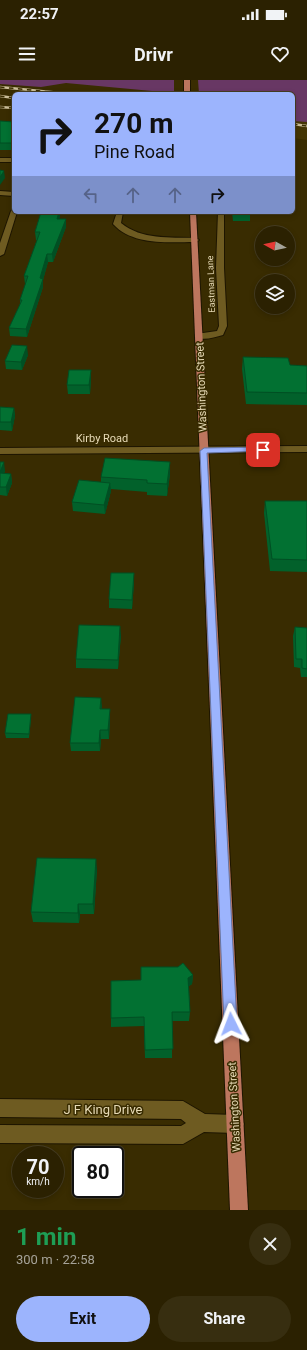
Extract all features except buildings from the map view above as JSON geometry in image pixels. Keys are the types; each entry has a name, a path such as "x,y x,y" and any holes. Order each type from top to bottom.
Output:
{"highway":[{"path":"187,80 187,92"},
{"name":"Washington Street","path":"193,214 239,1210"}],"street":[{"path":"0,160 12,160"},
{"path":"0,194 12,194"},
{"path":"0,254 13,214"},
{"path":"120,214 117,224 123,230 134,235 153,238 195,240"},
{"name":"Eastman Lane","path":"199,336 210,336 220,333 223,326 220,268 221,214"},
{"name":"Kirby Road","path":"0,450 204,451 307,449"},
{"name":"J F King Drive","path":"0,1108 182,1110 202,1123"},
{"path":"0,1134 183,1135 202,1123 235,1124"}],"shaded area":[{"path":"0,80 174,80 174,92 152,92 66,83 41,87 0,84"},
{"path":"198,80 307,80 307,122 295,121 295,92 199,92"},
{"path":"295,117 307,118 307,140 295,138"}],"railway":[{"path":"0,87 51,92"},
{"path":"0,96 12,98"},
{"path":"0,107 12,108"},
{"path":"295,124 307,126"}],"route":[{"path":"231,1024 204,451 263,450"}]}
